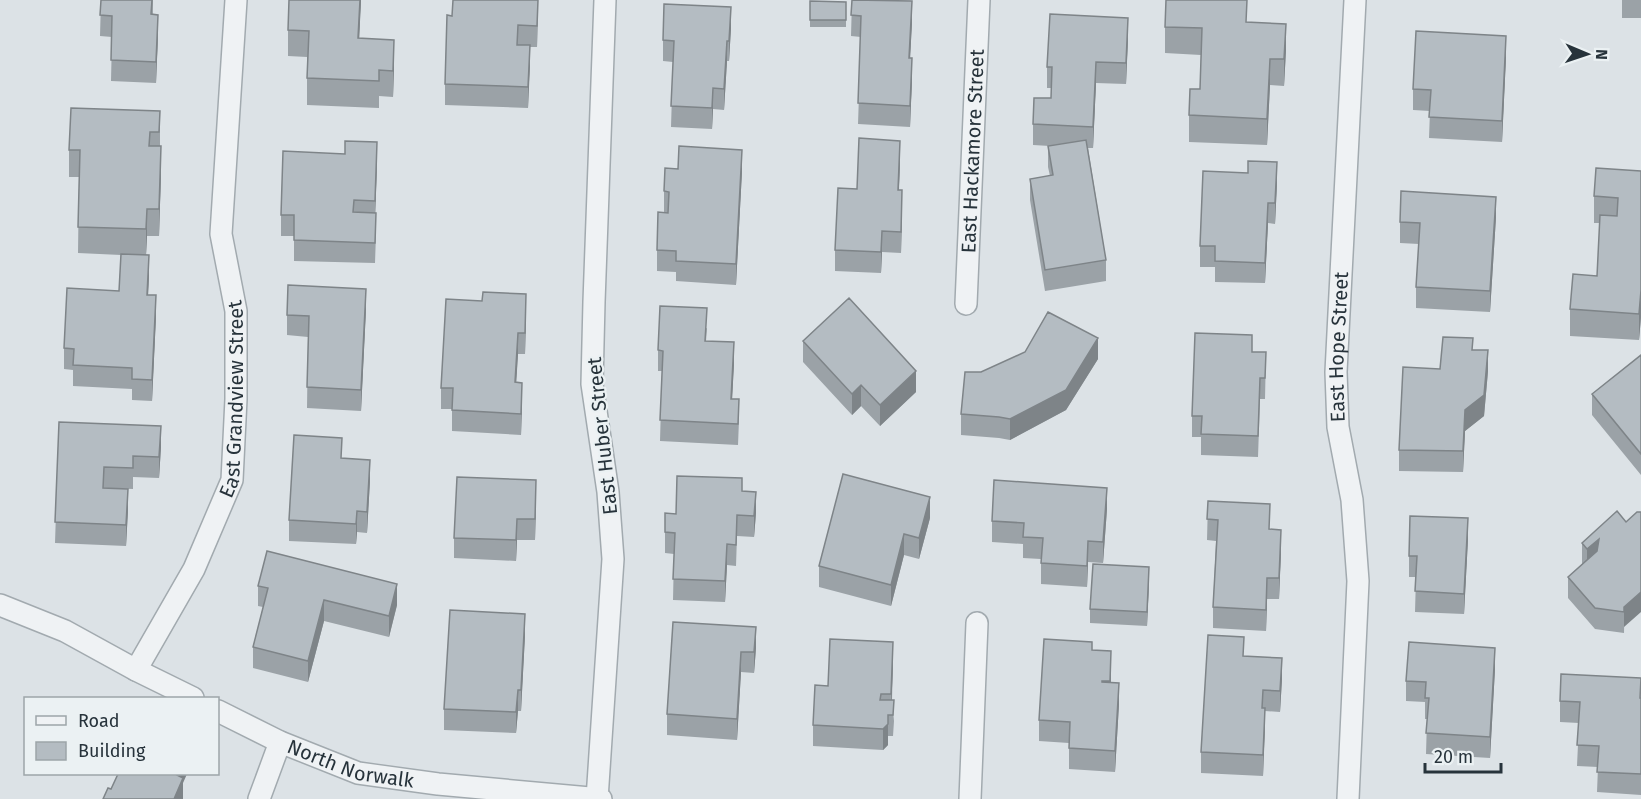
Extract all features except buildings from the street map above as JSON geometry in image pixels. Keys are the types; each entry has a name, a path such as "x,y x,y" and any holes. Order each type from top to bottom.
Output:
{"street":[{"name":"East Grandview Street","path":"136,670 194,569 232,480 236,399 236,310 221,234 236,0"},
{"name":"East Huber Street","path":"598,799 613,559 608,492 592,384 605,0"},
{"name":"East Hackamore Street","path":"966,304 979,0"},
{"name":"East Hope Street","path":"1348,799 1358,581 1352,501 1338,427 1336,372 1355,0"},
{"path":"0,605 65,631 189,697"},
{"path":"970,799 977,623"},
{"name":"North Norwalk","path":"219,712 280,742 358,773 438,784 598,799"},
{"path":"259,799 280,742"}]}
